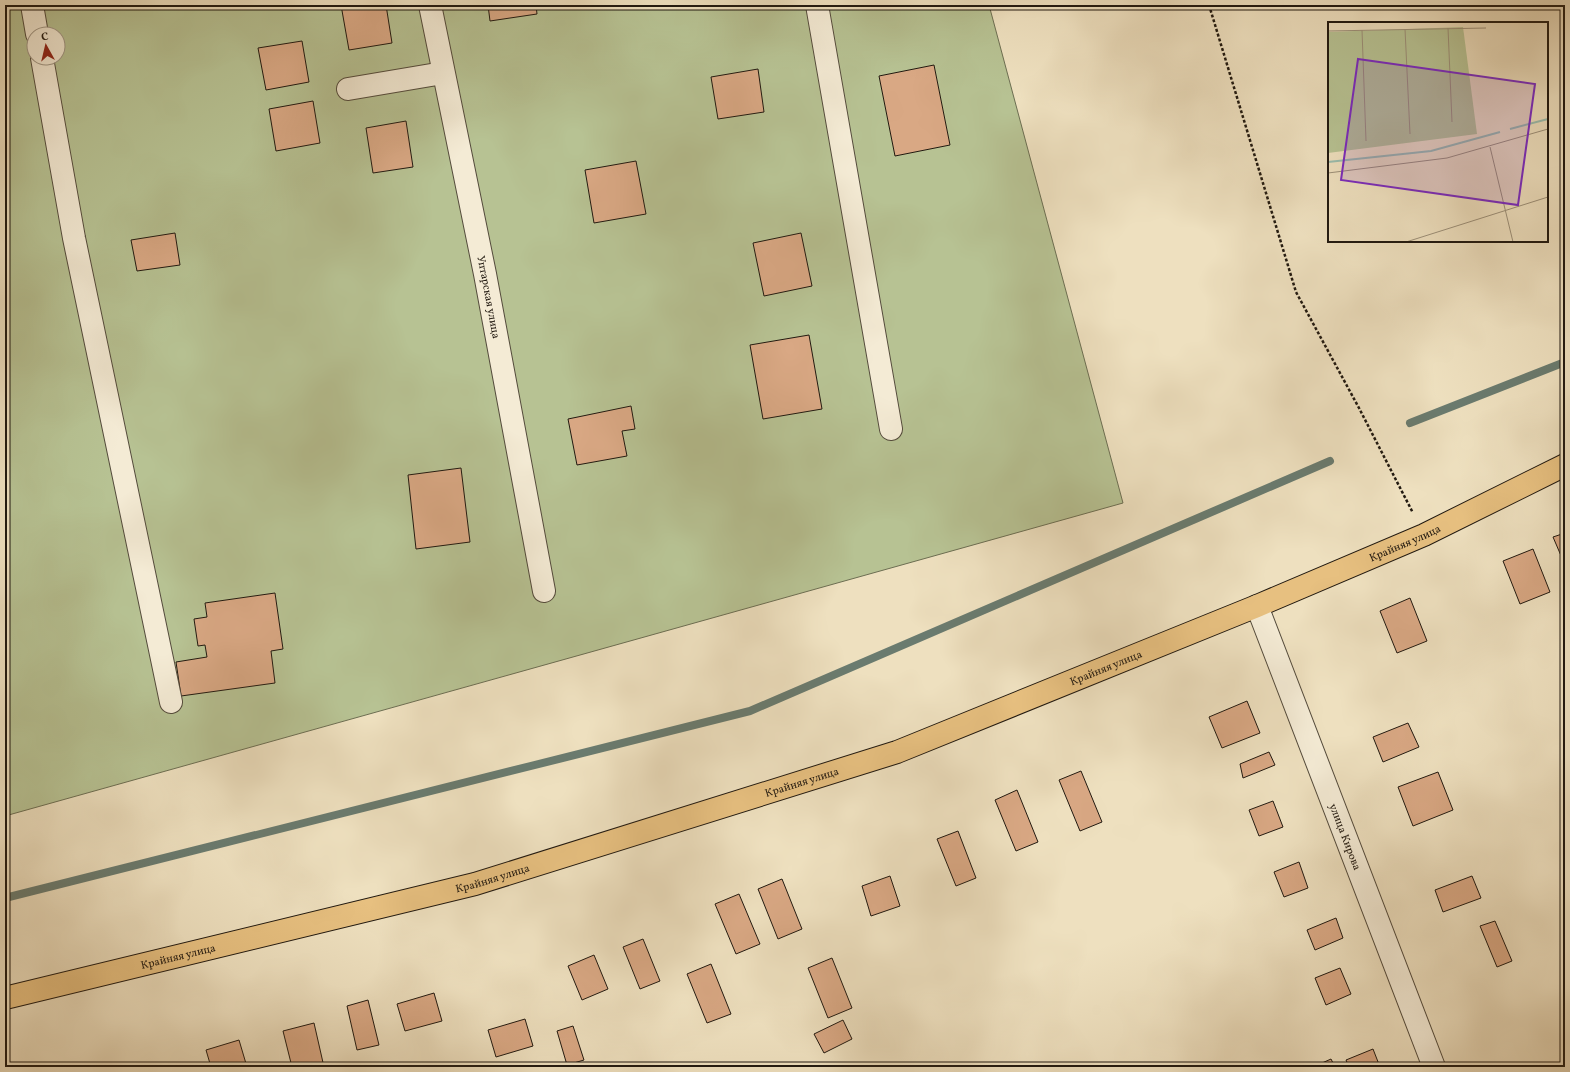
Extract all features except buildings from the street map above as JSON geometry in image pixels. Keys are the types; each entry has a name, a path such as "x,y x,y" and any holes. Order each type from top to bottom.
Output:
{"main road":[{"name":"Крайняя улица","path":"5,998 475,884 896,752 1257,606 1424,535 1565,465"}],"street":[{"path":"32,5 36,26"},
{"name":"Уптарская улица","path":"430,5 485,274 544,591"},
{"path":"817,5 891,429"},
{"path":"43,66 74,238 171,702"},
{"path":"348,89 443,73"},
{"name":"улица Кирова","path":"1257,606 1434,1067"}],"path":[{"path":"1209,5 1296,292 1359,408 1424,535"}],"green space":[{"path":"5,5 989,5 1123,503 5,816"}],"waterway":[{"path":"1410,423 1565,362"},
{"path":"5,898 750,711 1330,461"}]}
